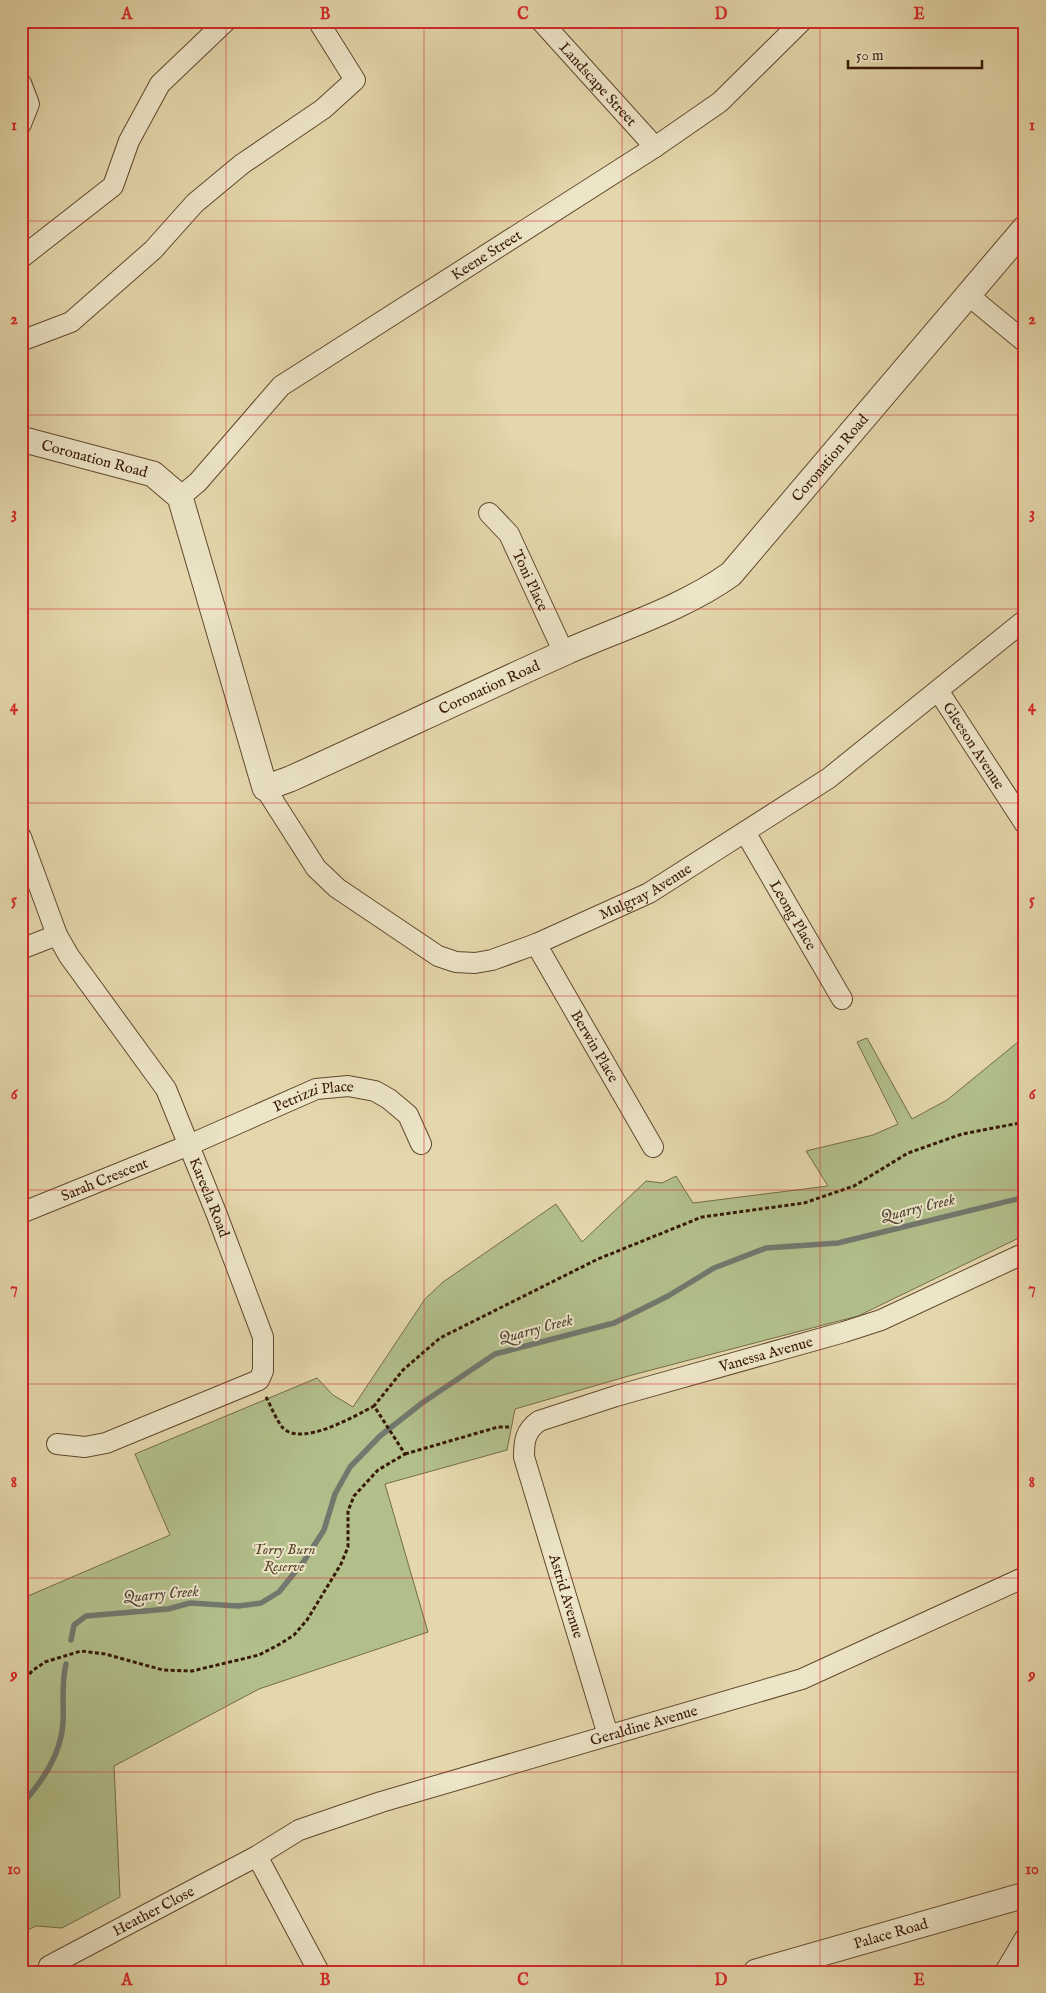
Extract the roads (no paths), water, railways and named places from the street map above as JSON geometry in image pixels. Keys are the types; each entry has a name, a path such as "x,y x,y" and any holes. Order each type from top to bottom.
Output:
{"street":[{"path":"21,258 113,186 129,141 160,84 226,21"},
{"path":"21,342 71,322 153,250 195,203 242,164 322,109 355,80 318,21"},
{"name":"Landscape Street","path":"542,21 654,147"},
{"name":"Keene Street","path":"180,497 198,482 271,396 293,377 383,322 654,147 720,102 802,21"},
{"path":"21,83 29,104 21,124"},
{"name":"Coronation Road","path":"265,788 324,764 564,653 706,590 731,574 1025,228"},
{"path":"968,295 1025,342"},
{"name":"Coronation Road","path":"21,439 153,474 180,497"},
{"path":"180,497 265,788"},
{"name":"Toni Place","path":"489,513 509,534 564,653"},
{"name":"Mulgray Avenue","path":"265,788 316,868 337,888 424,949 438,956 456,962 475,963 492,960 536,944 649,893 745,832 829,778 1025,620"},
{"name":"Gleeson Avenue","path":"938,692 1025,824"},
{"name":"Leong Place","path":"745,832 842,998"},
{"name":"Kareela Road","path":"21,837 57,935 69,956 166,1089 263,1337 264,1362 260,1380 106,1443 85,1448 57,1444"},
{"path":"21,950 57,935"},
{"name":"Berwin Place","path":"536,944 653,1147"},
{"name":"Petrizzi Place","path":"189,1145 316,1089 348,1086 375,1091 389,1099 408,1115 421,1144"},
{"name":"Sarah Crescent","path":"21,1213 189,1145"},
{"name":"Vanessa Avenue","path":"524,1457 524,1442 529,1428 538,1421 616,1396 835,1335 881,1320 1025,1253"},
{"name":"Astrid Avenue","path":"524,1457 608,1734"},
{"name":"Geraldine Avenue","path":"256,1856 299,1830 381,1802 608,1734 802,1680 1025,1577"},
{"path":"256,1856 319,1972"},
{"name":"Heather Close","path":"49,1966 256,1856"},
{"name":"Palace Road","path":"756,1972 1025,1895"},
{"path":"1005,1972 1025,1938"}],"waterway":[{"name":"Quarry Creek","path":"71,1640 74,1625 86,1616 168,1609 190,1603 238,1606 261,1603 279,1592 304,1561 324,1530 335,1494 350,1467 380,1436 422,1403 495,1354 614,1323 668,1296 714,1268 766,1248 838,1243 1025,1197"},
{"name":"Quarry Creek","path":"21,1805 43,1777 59,1746 63,1723 63,1686 66,1664"}],"park label":[{"name":"Torry Burn Reserve","path":"284,1558"}]}
